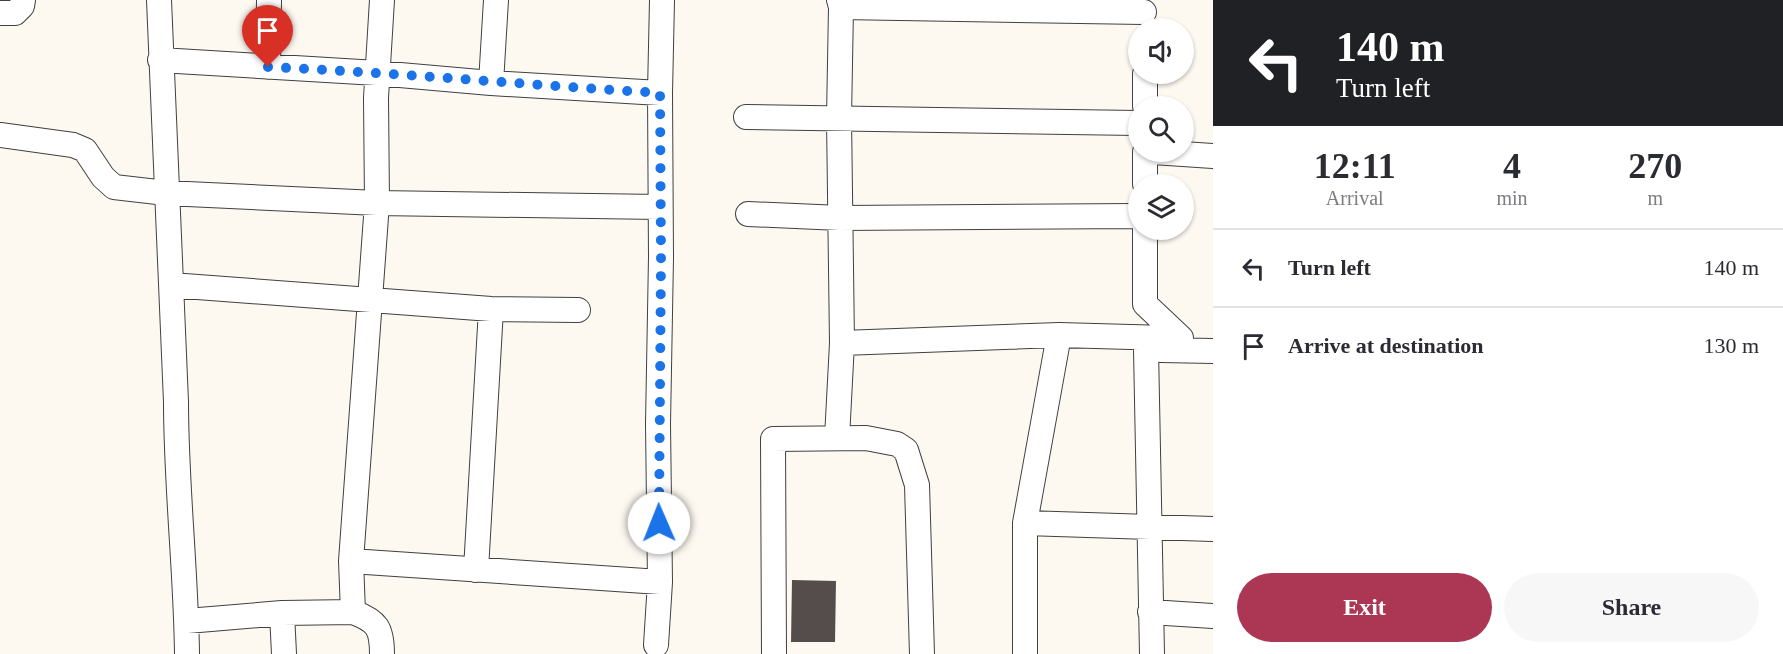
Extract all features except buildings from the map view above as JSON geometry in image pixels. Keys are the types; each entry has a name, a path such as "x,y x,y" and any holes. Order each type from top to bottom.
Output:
{"street":[{"path":"0,13 15,13 22,6 23,0"},
{"path":"159,0 176,450 187,654"},
{"path":"268,67 269,0"},
{"path":"353,612 351,561 377,203 377,73 382,0"},
{"path":"491,83 496,0"},
{"path":"656,645 660,582 658,481 662,0"},
{"path":"837,438 842,343 840,3 1144,14"},
{"path":"160,60 660,93"},
{"path":"746,117 1128,123"},
{"path":"0,135 73,146 85,150 103,177 114,187 166,192 377,203 660,207"},
{"path":"1194,155 1213,156"},
{"path":"748,214 840,218 1128,216"},
{"path":"1145,240 1145,304 1181,338"},
{"path":"171,285 491,309 578,310"},
{"path":"476,570 491,309"},
{"path":"842,343 1059,335 1181,338"},
{"path":"1025,654 1025,523 1059,335"},
{"path":"1146,349 1181,338"},
{"path":"1146,349 1213,351"},
{"path":"1146,349 1152,654"},
{"path":"774,654 773,439 837,438 866,438 897,444 906,450 917,485 922,654"},
{"path":"1025,523 1213,529"},
{"path":"351,561 660,582"},
{"path":"187,621 282,613 353,612 371,619 382,634 382,654"},
{"path":"1150,612 1213,616"},
{"path":"282,613 284,654"}],"route":[{"path":"268,67 660,93 659,523"}]}
